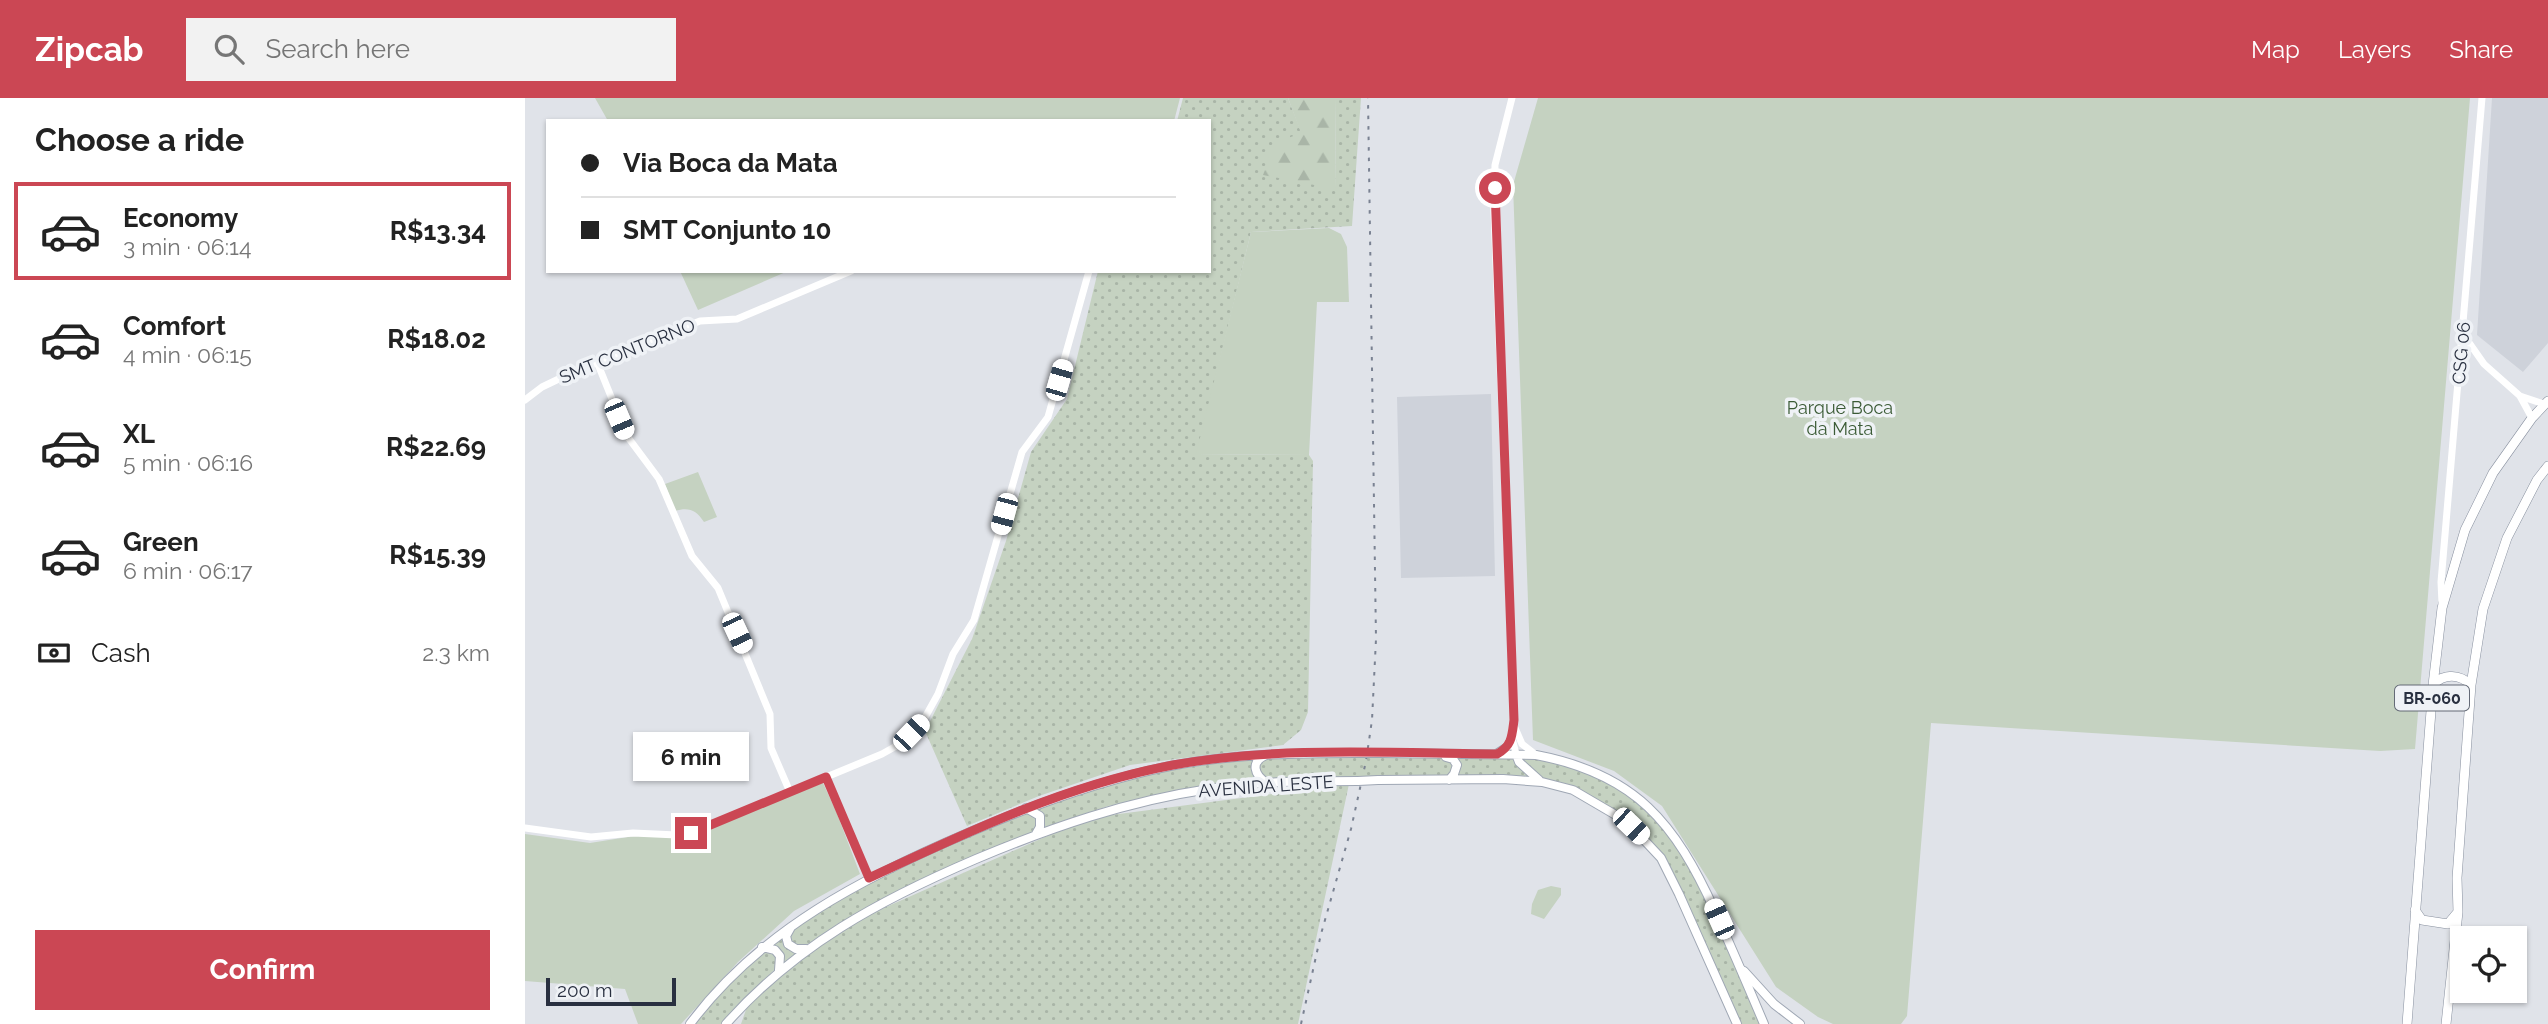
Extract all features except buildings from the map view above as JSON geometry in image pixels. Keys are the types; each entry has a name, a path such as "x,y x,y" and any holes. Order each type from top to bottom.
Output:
{"highway":[{"name":"BR-060","path":"2407,1024 2433,685 2442,608 2465,530 2493,472 2546,402"},
{"name":"BR-060","path":"2446,1024 2458,912 2457,878 2471,685 2483,609 2507,538 2537,480 2548,467"},
{"path":"2433,685 2446,676 2461,678 2471,685"},
{"path":"2415,910 2422,920 2435,923 2448,923 2458,912"}],"main road":[{"path":"1497,754 1505,750 1512,738"},
{"path":"1432,753 1455,760 1457,769 1449,780"},
{"name":"AVENIDA LESTE","path":"690,1024 729,978 792,924 869,878 1026,808 1095,784 1200,761 1267,754 1432,753 1536,755 1559,760 1603,776 1626,789 1667,825 1696,869 1764,1024"},
{"path":"1267,754 1256,762 1254,769 1256,775 1267,782"},
{"path":"1516,754 1526,770 1542,782"},
{"name":"AVENIDA LESTE","path":"726,1024 779,970 849,920 940,874 1036,834 1105,811 1212,788 1267,782 1503,779 1542,782 1573,790 1598,803 1631,826 1661,858 1737,1024"},
{"path":"1026,808 1040,816 1040,827 1036,834"},
{"path":"792,924 786,936 788,944 796,949 806,949"},
{"path":"762,947 775,950 780,956 779,970"},
{"path":"1740,966 1774,1004 1800,1024"}],"street":[{"path":"1512,98 1495,165 1494,211 1514,720 1512,738 1516,754"},
{"name":"CSG 06","path":"2442,608 2441,582 2481,98"},
{"name":"SMT CONTORNO","path":"525,400 551,383 597,362 700,321 737,319 846,273"},
{"path":"525,828 591,838 633,832 677,835 707,827 882,754 911,733 933,706 953,654 974,620 1023,452 1050,412 1088,273"},
{"path":"2463,334 2484,364 2520,396 2532,418"},
{"path":"597,362 627,436 659,480 692,556 719,589 770,714 771,748 790,792"},
{"path":"2520,396 2546,402"},
{"path":"1514,720 1519,740 1536,755"},
{"path":"826,777 869,878"}],"shaded area":[{"path":"2492,98 2548,98 2548,343 2523,372 2477,335"},
{"path":"1491,394 1495,576 1401,578 1397,397"}],"green space":[{"path":"595,98 1180,98 1175,119 607,119"},
{"path":"1183,98 1288,98 1302,134 1335,188 1336,98 1361,98 1352,226 1251,232 1197,454 1309,455 1313,461 1308,712 1301,730 1283,745 1130,765 1039,796 967,826 925,731 972,639 1006,541 1031,452 1067,399 1098,273 1211,273 1211,119 1178,119"},
{"path":"1288,98 1336,98 1335,189 1263,175 1273,144 1301,133"},
{"name":"Parque Boca da Mata","path":"1538,98 2470,98 2415,749 2380,751 1931,723 1907,1016 1901,1024 1833,1024 1818,1017 1776,987 1662,806 1614,771 1533,740 1513,185"},
{"path":"1329,228 1341,234 1347,247 1349,302 1317,302 1309,455 1196,454 1251,232"},
{"path":"681,273 783,273 698,310"},
{"path":"698,472 717,517 704,522 692,510 675,511 665,484"},
{"path":"1266,755 1559,758 1627,788 1682,846 1762,1024 1737,1024 1661,858 1614,814 1559,787 1503,780 1201,787 1108,806 1034,832 939,872 850,918 805,946 772,972 726,1024 693,1024 729,983 787,929 870,881 1027,808 1149,774"},
{"path":"823,783 860,874 794,911 738,962 681,1024 638,1024 625,989 525,981 525,834 590,843 634,836 676,837"},
{"path":"1349,784 1298,1024 741,1024 749,1001 843,926 1088,818"},
{"path":"1551,886 1561,888 1561,895 1544,919 1531,914 1538,890"}],"railway":[{"path":"1301,1024 1321,934 1351,829 1372,720 1376,639 1368,98"}],"route":[{"path":"691,833 826,777 869,878 1026,808 1095,784 1173,765 1287,753 1497,754 1505,750 1512,738 1514,720 1495,188"}]}
